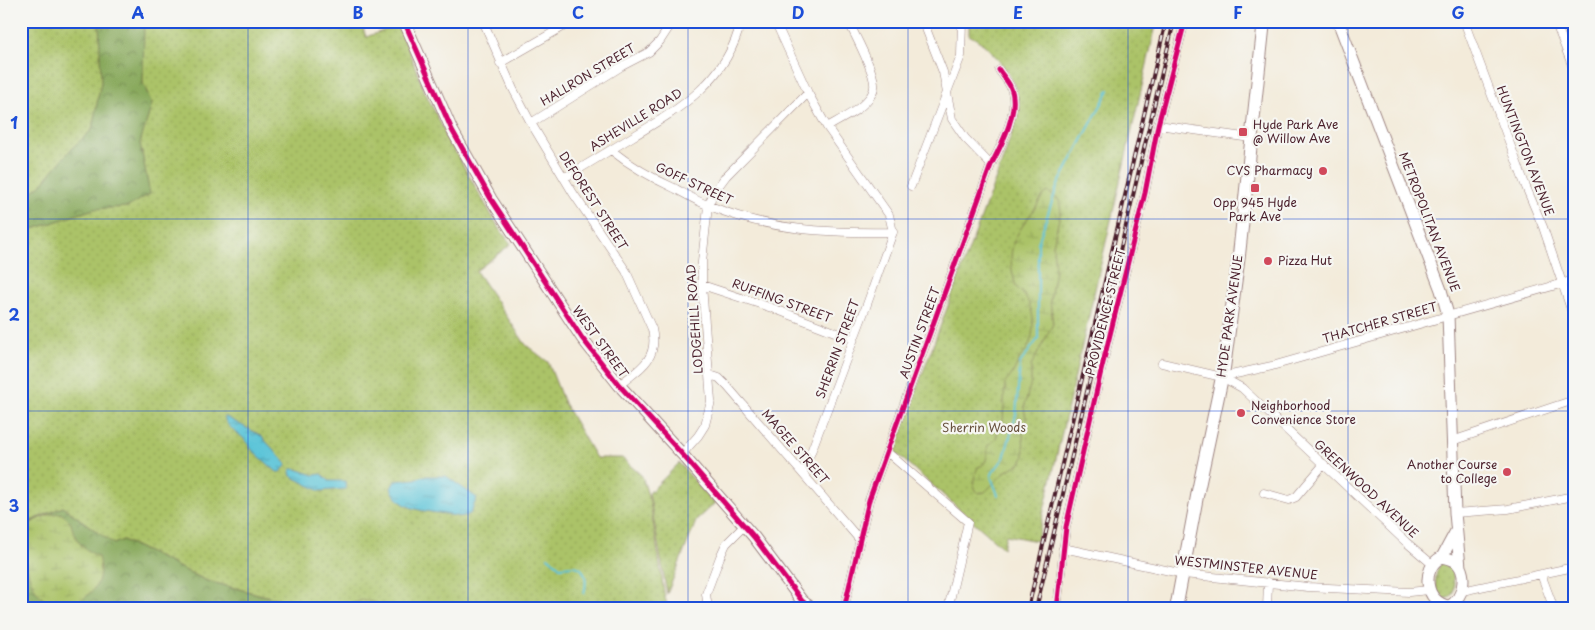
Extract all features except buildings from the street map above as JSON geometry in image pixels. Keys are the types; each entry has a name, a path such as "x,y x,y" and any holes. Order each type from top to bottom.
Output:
{"main road":[{"name":"HYDE PARK AVENUE","path":"1176,609 1222,377 1231,322 1264,21"}],"street":[{"name":"WEST STREET","path":"404,21 452,130 491,199 582,338 619,385 744,526 802,601 813,609"},
{"name":"DEFOREST STREET","path":"482,21 500,63 531,122 564,178 626,272 652,329 654,338 653,349 648,361 619,385"},
{"name":"HALLRON STREET","path":"531,122 622,66 649,52 660,41 672,21"},
{"name":"ASHEVILLE ROAD","path":"564,178 674,112 700,92 728,56 741,21"},
{"path":"775,21 808,93 827,127 889,215 893,232"},
{"path":"827,127 855,111 870,98 874,87 873,78 866,60 848,21"},
{"path":"923,21 940,63 950,112 959,131 991,165"},
{"path":"911,186 962,51 962,21"},
{"name":"PROVIDENCE STREET","path":"1057,609 1066,527 1101,371 1145,193 1158,125 1185,21"},
{"name":"METROPOLITAN AVENUE","path":"1338,21 1441,290 1448,315 1455,513 1460,567"},
{"name":"HUNTINGTON AVENUE","path":"1464,21 1526,188 1543,227 1574,318"},
{"path":"1555,21 1570,50 1574,70"},
{"path":"500,63 572,22"},
{"name":"AUSTIN STREET","path":"844,609 869,500 991,165 1009,125 1014,102 1010,86 999,70"},
{"name":"LODGEHILL ROAD","path":"682,454 705,425 711,401 702,285 702,262 708,206 714,192 726,176 808,93"},
{"path":"1158,125 1251,138"},
{"name":"GOFF STREET","path":"611,150 629,165 708,206 737,216 778,227 835,232 893,232"},
{"name":"SHERRIN STREET","path":"803,473 893,232"},
{"name":"THATCHER STREET","path":"1222,377 1398,331 1574,280"},
{"name":"RUFFING STREET","path":"702,285 775,309 853,339"},
{"name":"GREENWOOD AVENUE","path":"1162,363 1222,377 1242,388 1406,542 1437,560"},
{"path":"1242,388 1246,372"},
{"name":"MAGEE STREET","path":"710,375 719,378 728,386 860,539"},
{"path":"1452,441 1574,400"},
{"path":"887,452 968,522 948,609"},
{"path":"1264,493 1289,500 1296,497 1324,464"},
{"path":"1455,513 1508,509 1574,496"},
{"path":"708,609 706,594 720,557 726,544 744,526"},
{"path":"1456,531 1429,574 1429,590 1435,600 1447,607 1458,601 1461,593"},
{"name":"WESTMINSTER AVENUE","path":"1063,548 1184,574 1308,587 1408,592 1429,590"},
{"path":"1437,560 1453,560 1460,567 1461,593 1465,609"},
{"path":"1461,593 1574,567"},
{"path":"1541,574 1554,609"},
{"path":"1267,609 1268,582"}],"green space":[{"path":"21,21 361,21 366,37 399,25 424,90 452,146 499,228 511,244 476,271 526,345 548,362 564,403 596,458 622,458 642,476 650,502 665,598 669,609 317,609 207,581 123,540 114,544 63,507 31,521 21,509"},
{"path":"99,21 144,21 143,83 152,104 140,143 150,194 128,207 94,209 21,233 21,200 41,185 72,148 92,130 101,82"},
{"name":"Sherrin Woods","path":"969,21 1157,21 1037,541 1006,535 1003,548 896,453 894,449 1005,154 1016,119 1018,99 1011,78 988,48 969,35"},
{"path":"1048,192 1059,200 1061,210 1053,245 1055,270 1050,300 1053,324 1031,366 1031,382 1024,408 1026,423 1023,431 1024,457 1021,463 1006,471 985,492 978,493 974,487 974,477 978,467 984,464 988,445 996,439 998,427 1003,421 1005,383 1012,375 1020,357 1026,351 1032,335 1033,317 1031,308 1016,287 1013,274 1011,253 1013,244 1042,197"},
{"path":"679,463 715,503 697,519 667,594 649,493"},
{"path":"63,507 114,544 123,540 207,581 317,609 21,609 21,509 31,521"},
{"path":"60,513 70,522 79,542 98,557 100,568 99,578 92,591 79,603 64,609 51,605 38,593 30,578 25,553 25,532 29,525 41,518"},
{"path":"1444,563 1451,566 1454,585 1452,595 1445,599 1438,593 1436,584 1438,568 1440,564"},
{"path":"362,600 377,603 373,609 350,609 352,604"}],"water":[{"path":"224,416 260,435 286,463 286,466 280,472 277,472 228,426"},
{"path":"291,469 314,475 322,474 329,481 345,481 346,489 320,491 291,476"},
{"path":"424,476 446,476 477,498 470,514 457,516 420,510 406,505 395,496 391,488 395,481"}],"waterway":[{"path":"998,495 991,477 1004,458 1016,415 1020,363 1038,339 1038,243 1057,187 1109,90"},
{"path":"548,557 560,567 573,566 581,569 586,580 584,593"}],"railway":[{"path":"1028,609 1166,21"},
{"path":"1036,609 1174,21"}],"cycle path":[{"path":"404,21 452,130 491,199 582,338 619,385 754,537 802,601 813,609"},
{"path":"1057,609 1066,527 1101,371 1145,193 1158,125 1185,21"},
{"path":"844,609 869,500 991,165 1009,126 1012,115 1013,95 1009,84 999,70"}],"place":[{"name":"Hyde Park Ave @ Willow Ave","path":"1243,132"},
{"name":"CVS Pharmacy","path":"1323,171"},
{"name":"Opp 945 Hyde Park Ave","path":"1255,188"},
{"name":"Pizza Hut","path":"1268,261"},
{"name":"Neighborhood Convenience Store","path":"1241,413"},
{"name":"Another Course to College","path":"1507,472"}]}
